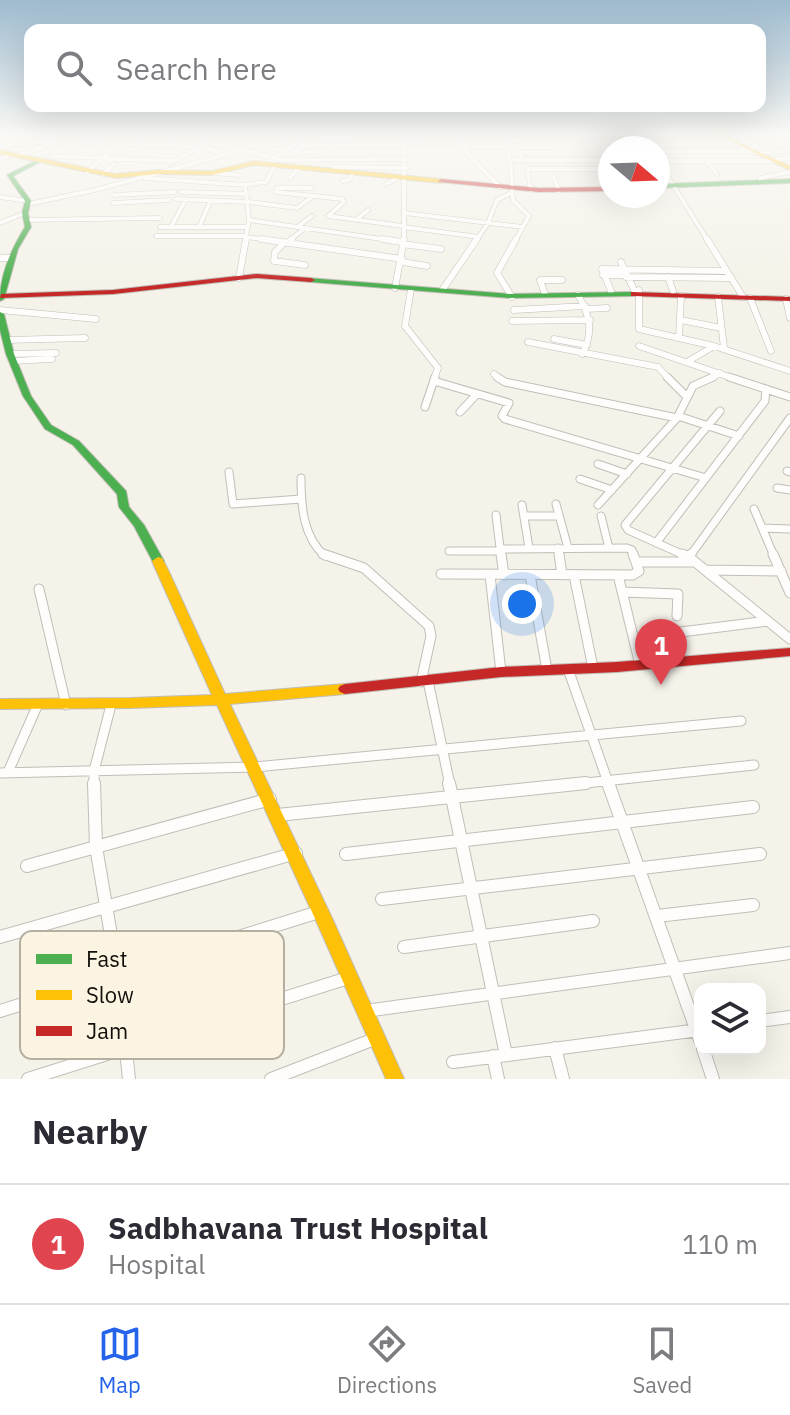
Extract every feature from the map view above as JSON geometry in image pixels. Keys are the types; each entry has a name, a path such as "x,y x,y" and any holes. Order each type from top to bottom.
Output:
{"main road":[{"path":"15,184 27,210 28,227 6,258 0,298 175,285 270,273 579,300 637,292"},
{"path":"471,184 507,190 598,188"},
{"path":"673,186 709,184"},
{"path":"395,286 512,295 545,294 579,300 611,291 789,298"},
{"path":"677,294 745,296"},
{"path":"0,312 11,357 27,396 48,427 76,443 122,493 124,507 139,525 177,597 196,648 296,853 395,1079"},
{"path":"0,704 111,705 223,700 501,672 640,665 790,652"}],"street":[{"path":"0,223 27,210 116,184"},
{"path":"147,201 153,184"},
{"path":"239,184 248,184"},
{"path":"395,286 402,261 405,184"},
{"path":"502,184 529,216 497,273 512,295"},
{"path":"443,289 488,223 508,184"},
{"path":"530,184 531,190"},
{"path":"557,184 559,191"},
{"path":"238,276 247,230 248,194 243,185"},
{"path":"673,186 745,296 771,351"},
{"path":"312,188 276,189 277,193 343,200 328,216 479,237"},
{"path":"177,194 186,199 297,208 312,197"},
{"path":"114,195 248,194"},
{"path":"2,199 27,210 71,220 160,218"},
{"path":"171,227 186,199"},
{"path":"113,203 169,200"},
{"path":"199,227 211,200"},
{"path":"123,218 128,208"},
{"path":"93,219 99,209"},
{"path":"456,220 460,209"},
{"path":"356,220 368,210"},
{"path":"71,220 73,211"},
{"path":"404,213 523,227"},
{"path":"297,227 312,216"},
{"path":"259,236 274,224"},
{"path":"156,236 247,230 274,224 441,249"},
{"path":"160,227 247,230 285,243 427,266"},
{"path":"305,228 274,255 274,261 305,265"},
{"path":"611,291 603,275 624,271 728,274"},
{"path":"624,271 668,277 728,274"},
{"path":"624,271 637,292 639,329 724,348 790,371"},
{"path":"668,277 677,294 681,320 679,338"},
{"path":"545,294 540,280 562,280"},
{"path":"411,289 405,326 437,365 425,407"},
{"path":"17,310 21,295"},
{"path":"718,297 724,348"},
{"path":"789,298 790,318"},
{"path":"514,310 579,300 607,308"},
{"path":"579,300 590,320 591,331 582,354"},
{"path":"0,312 17,310 96,319"},
{"path":"512,321 590,320"},
{"path":"681,320 721,328"},
{"path":"7,340 85,338"},
{"path":"554,339 587,345"},
{"path":"528,342 658,367 687,397"},
{"path":"639,346 790,397"},
{"path":"687,362 714,346"},
{"path":"11,357 54,356"},
{"path":"598,505 677,417 694,385 720,373"},
{"path":"494,374 505,382 677,417 739,436"},
{"path":"434,381 509,403 502,416 505,419 706,478"},
{"path":"656,543 765,401 766,389"},
{"path":"460,412 477,394"},
{"path":"720,411 625,525 628,530 692,560 790,639"},
{"path":"692,560 790,418"},
{"path":"598,464 627,474"},
{"path":"229,472 233,504 301,499"},
{"path":"301,478 301,499 313,545 328,558 364,568 429,626 431,636 424,682 442,750 493,993 500,1056 498,1079"},
{"path":"580,479 612,490"},
{"path":"777,488 790,490"},
{"path":"556,504 563,548 562,575"},
{"path":"522,505 529,548"},
{"path":"754,509 790,593"},
{"path":"496,515 504,575"},
{"path":"524,516 559,516"},
{"path":"601,516 609,548"},
{"path":"762,528 790,529"},
{"path":"441,574 636,575 639,571 630,548 449,551"},
{"path":"636,562 692,560"},
{"path":"705,570 781,571"},
{"path":"490,575 501,672"},
{"path":"530,575 547,670"},
{"path":"574,575 593,668"},
{"path":"618,575 640,665"},
{"path":"39,589 66,705"},
{"path":"622,592 678,594 677,616"},
{"path":"673,633 768,621"},
{"path":"568,669 694,1019"},
{"path":"38,704 2,773 255,767 741,721"},
{"path":"111,705 94,771 96,847 111,931"},
{"path":"278,815 754,765"},
{"path":"27,866 270,799"},
{"path":"346,854 753,807"},
{"path":"21,931 296,853"},
{"path":"382,899 760,854"},
{"path":"657,916 753,905"},
{"path":"259,931 322,911"},
{"path":"404,947 593,921"},
{"path":"0,937 20,931"},
{"path":"365,1011 790,953"},
{"path":"284,998 351,977"},
{"path":"0,1011 20,1005"},
{"path":"766,1020 790,1017"},
{"path":"453,1062 694,1034"},
{"path":"271,1079 377,1038"},
{"path":"555,1048 563,1079"},
{"path":"705,1055 713,1079"},
{"path":"28,1079 91,1059"},
{"path":"127,1059 129,1079"}],"traffic: fast":[{"path":"0,299 15,249 28,227 25,213 28,201 16,184"},
{"path":"670,186 701,184"},
{"path":"311,280 510,296 634,294"},
{"path":"0,314 10,354 27,396 48,427 76,443 122,493 124,507 139,525 158,561"}],"traffic: slow":[{"path":"158,561 395,1079"},
{"path":"0,704 173,702 345,689"}],"traffic: jam":[{"path":"478,184 539,190 598,189"},
{"path":"1,296 113,292 257,276 311,280"},
{"path":"634,294 790,299"},
{"path":"345,689 501,672 617,667 790,652"}],"place":[{"name":"Sadbhavana Trust Hospital","path":"661,685"}]}
